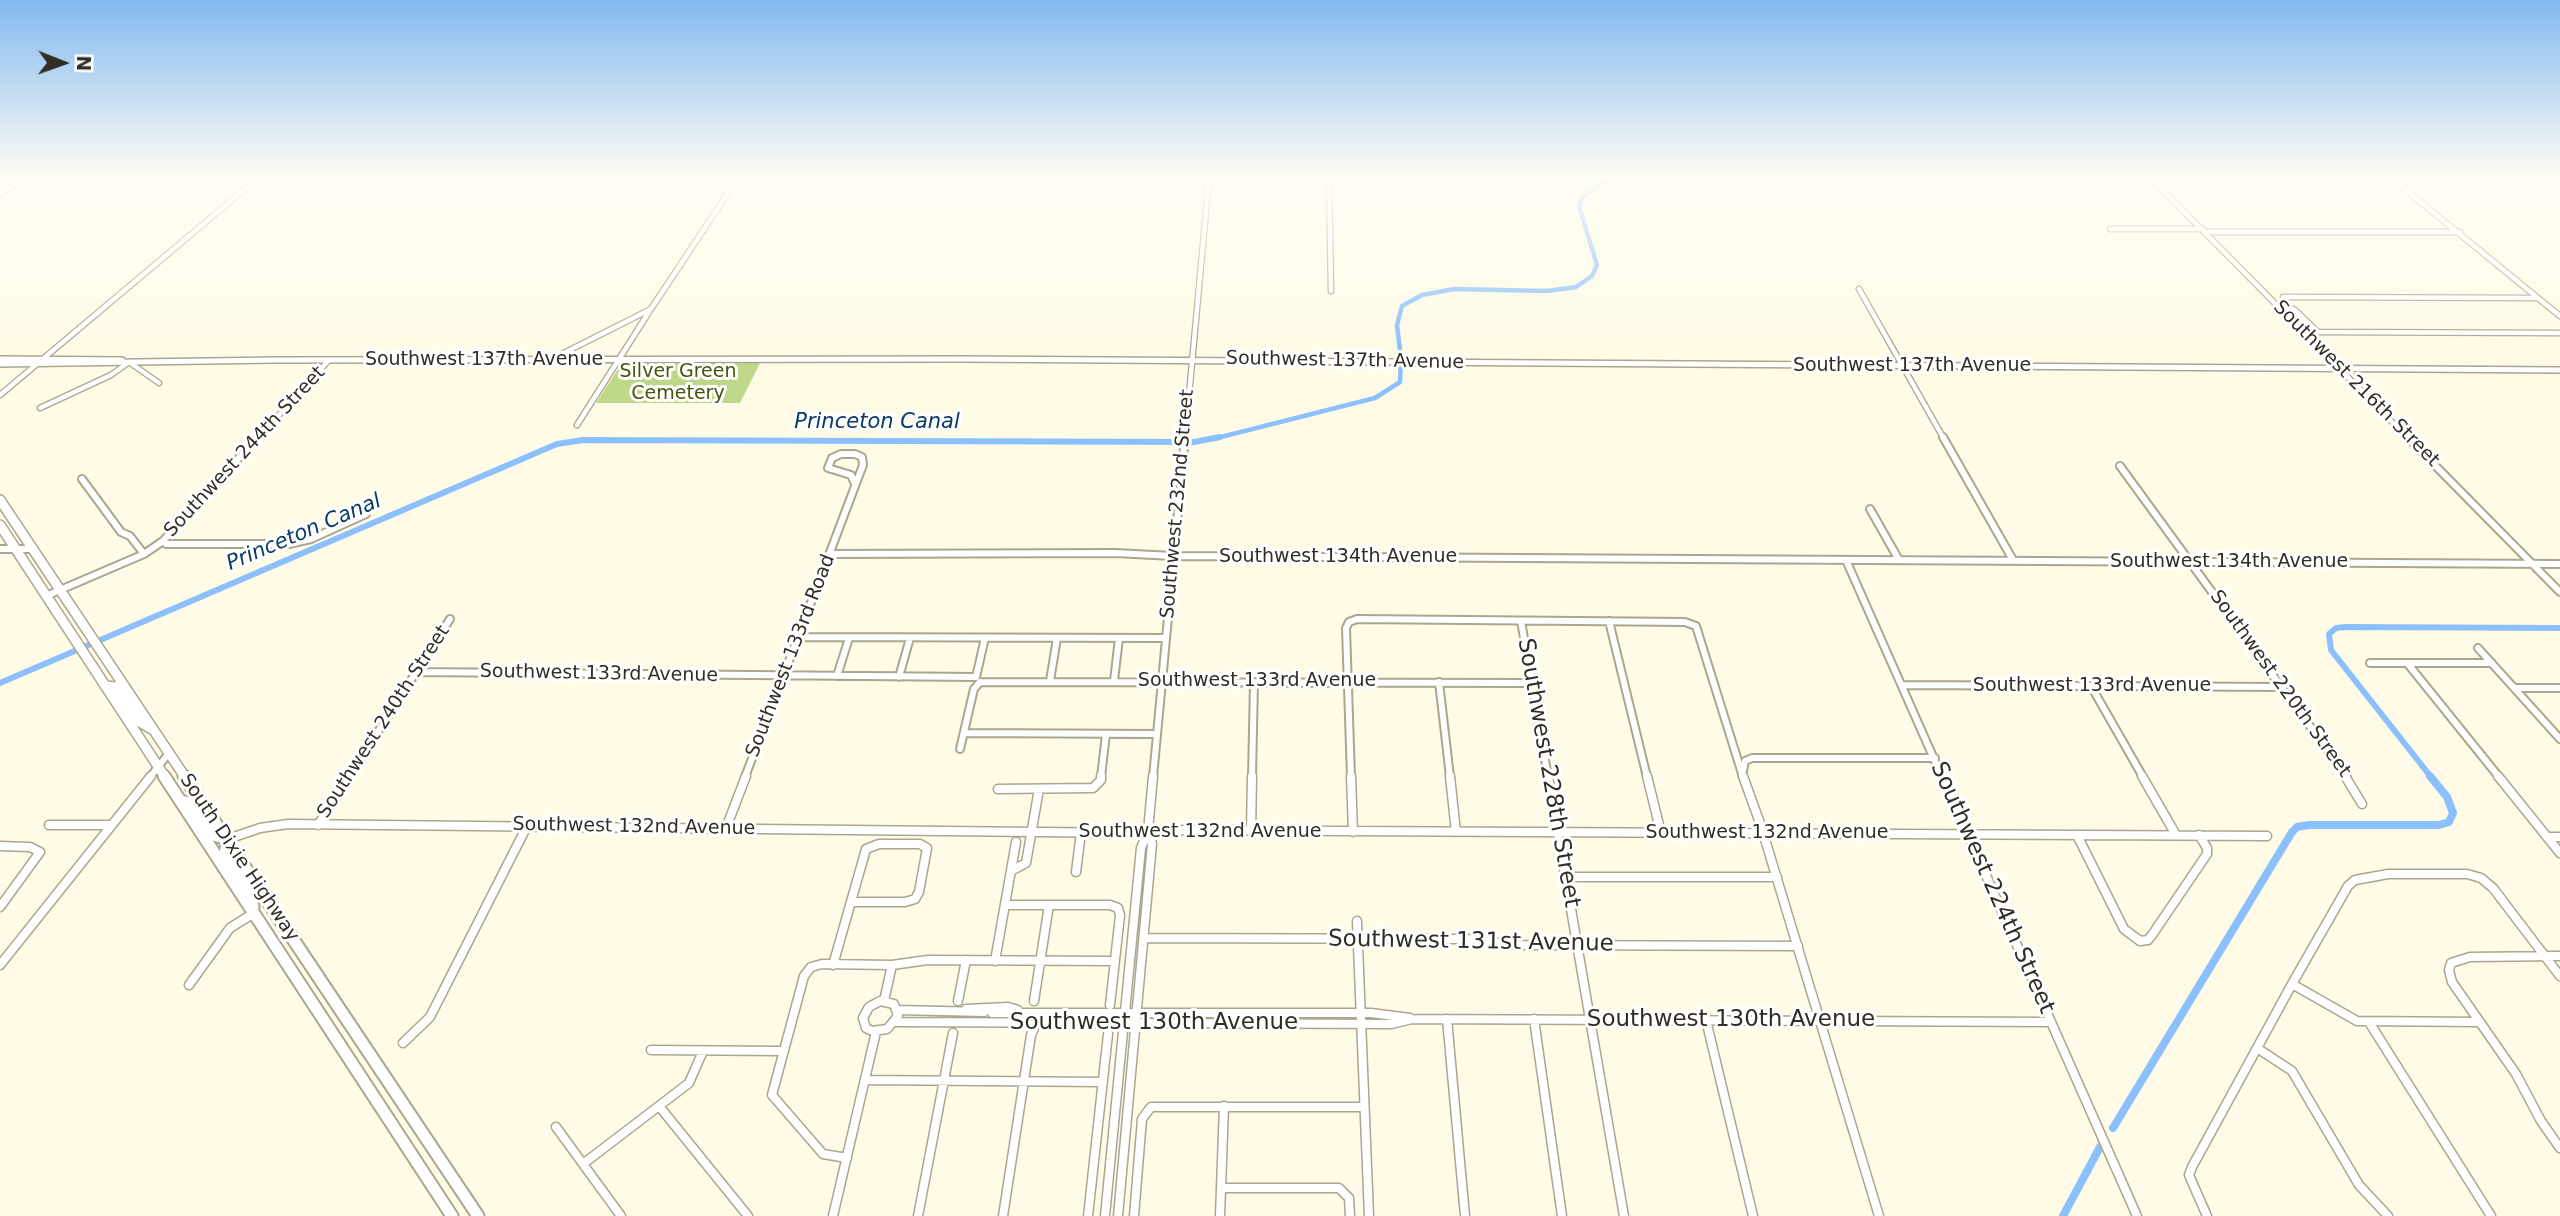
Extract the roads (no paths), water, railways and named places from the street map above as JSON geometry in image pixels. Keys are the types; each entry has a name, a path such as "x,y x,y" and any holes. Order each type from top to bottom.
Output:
{"highway":[{"name":"South Dixie Highway","path":"0,500 478,1216"},
{"name":"South Dixie Highway","path":"0,526 452,1216"},
{"path":"105,686 116,687 138,721 153,729"},
{"path":"179,800 192,804 213,835 228,839 225,853 244,882 254,913"}],"main road":[{"name":"Southwest 137th Avenue","path":"0,362 42,359 129,362 550,359 1191,360 2560,370"},
{"name":"Southwest 137th Avenue","path":"0,362 36,365 113,365 129,362"}],"street":[{"path":"0,395 189,235"},
{"path":"576,425 700,235"},
{"name":"Southwest 232nd Street","path":"1118,1216 1152,844 1149,831 1161,682 1203,235"},
{"path":"1330,235 1331,292"},
{"name":"Southwest 216th Street","path":"2209,235 2560,592"},
{"path":"2463,235 2560,316"},
{"path":"1859,289 2013,560"},
{"path":"2283,297 2538,298"},
{"path":"550,359 651,309"},
{"path":"2281,309 2294,309 2318,332 2560,333"},
{"name":"Southwest 244th Street","path":"46,596 144,554 163,541 329,360"},
{"path":"40,408 92,385 129,362 159,383"},
{"name":"Southwest 133rd Road","path":"726,828 863,465 862,457 848,453 832,458 828,468 851,475 855,484"},
{"name":"Southwest 220th Street","path":"2120,466 2182,555 2193,562 2283,687 2350,782 2362,804"},
{"path":"82,480 121,532 130,536 144,554"},
{"path":"1870,509 1899,560"},
{"path":"163,541 166,544 289,544 311,539 366,514"},
{"path":"0,549 33,549"},
{"name":"Southwest 134th Avenue","path":"829,554 1096,553 1172,556 2560,564"},
{"name":"Southwest 224th Street","path":"1846,560 2137,1216"},
{"name":"Southwest 240th Street","path":"318,825 450,619"},
{"path":"1353,832 1347,682 1346,628 1349,622 1357,619 1692,624 1700,633 1879,1216"},
{"name":"Southwest 228th Street","path":"1521,621 1625,1216"},
{"path":"1609,621 1661,833"},
{"path":"799,637 1165,638"},
{"path":"837,676 849,638"},
{"path":"899,677 910,638"},
{"path":"960,749 978,679 985,638"},
{"path":"1050,681 1057,638"},
{"path":"1114,681 1119,638"},
{"path":"2478,648 2560,739"},
{"path":"2370,663 2492,663"},
{"path":"2408,664 2560,853"},
{"name":"Southwest 133rd Avenue","path":"416,673 1161,682 1533,683"},
{"path":"1251,831 1254,682"},
{"path":"1439,682 1455,832"},
{"name":"Southwest 133rd Avenue","path":"1902,685 2283,687"},
{"path":"2091,685 2176,835"},
{"path":"2515,688 2560,688"},
{"path":"964,733 1157,734"},
{"path":"998,789 1087,790 1095,787 1101,780 1106,734"},
{"path":"0,965 169,753"},
{"path":"1743,771 1745,761 1752,758 1935,758"},
{"path":"1011,870 1026,863 1039,789"},
{"path":"49,825 111,825"},
{"name":"Southwest 132nd Avenue","path":"228,839 273,825 1082,832 2267,836"},
{"path":"403,1043 430,1017 527,826"},
{"name":"Southwest 232nd Street","path":"1105,1216 1141,848 1149,831"},
{"path":"1076,872 1082,832"},
{"path":"2077,835 2124,929 2140,940 2148,940 2152,935 2207,854 2200,835"},
{"path":"2547,837 2560,837"},
{"path":"995,961 1016,842"},
{"path":"833,965 865,851 873,845 924,845 928,851 924,873 919,892 913,900 851,902"},
{"path":"0,846 30,847 40,852 0,907"},
{"path":"2207,1216 2189,1175 2292,984 2354,880 2388,874 2467,874 2481,878 2493,888 2560,976"},
{"path":"1567,877 1777,877"},
{"path":"1005,905 1110,905 1118,908 1120,915 1110,1005"},
{"path":"1034,1001 1049,905"},
{"path":"189,985 230,928 254,913"},
{"path":"1357,921 1369,1216"},
{"name":"Southwest 131st Avenue","path":"1144,938 1467,939 1510,944 1798,946"},
{"path":"2559,1146 2541,1121 2516,1074 2452,982 2449,970 2451,963 2470,957 2560,956"},
{"path":"958,1001 966,960"},
{"path":"847,1158 823,1154 773,1097 772,1088 807,971 816,965 892,965 919,961 1115,961"},
{"path":"884,1001 892,965"},
{"path":"2292,984 2357,1021 2480,1022"},
{"path":"891,1002 898,1010 895,1022 887,1030 876,1032 866,1028 863,1018 872,1004 891,1002"},
{"name":"Southwest 130th Avenue","path":"952,1011 978,1007 1008,1007 1020,1011"},
{"name":"Southwest 130th Avenue","path":"898,1010 952,1011 1037,1022 1391,1024 1412,1019"},
{"name":"Southwest 130th Avenue","path":"895,1022 1020,1011 1386,1013 1412,1019 2051,1022"},
{"path":"1447,1019 1465,1216"},
{"path":"1534,1019 1562,1216"},
{"path":"1706,1020 1753,1216"},
{"path":"1003,1216 1031,1035 1037,1022"},
{"path":"2369,1022 2491,1216"},
{"path":"833,1216 876,1032"},
{"path":"918,1216 953,1033"},
{"path":"1088,1216 1108,1034"},
{"path":"2257,1048 2292,1071 2359,1185 2388,1216"},
{"path":"651,1050 783,1051"},
{"path":"583,1164 692,1080 703,1051"},
{"path":"866,1080 1102,1082"},
{"path":"660,1106 748,1216"},
{"path":"1134,1216 1142,1119 1146,1110 1157,1106 1364,1107"},
{"path":"1220,1216 1224,1106"},
{"path":"556,1127 621,1216"},
{"path":"1221,1188 1336,1188 1345,1192 1350,1201 1350,1216"}],"waterway":[{"name":"Princeton Canal","path":"1213,439 1375,398 1400,382 1401,359 1397,325 1402,306 1422,295 1454,289 1547,291 1576,287 1592,276 1597,265 1588,235"},
{"name":"Princeton Canal","path":"0,683 557,444 583,440 1194,442 1220,437"},
{"path":"2431,777 2331,650 2329,634 2336,628 2345,627 2560,628"},
{"path":"2113,1128 2292,832 2297,827 2309,825 2439,825 2449,822 2453,813 2447,797 2430,776"},
{"path":"2063,1216 2100,1147"}],"park label":[{"name":"Silver Green Cemetery","path":"678,383"}]}
